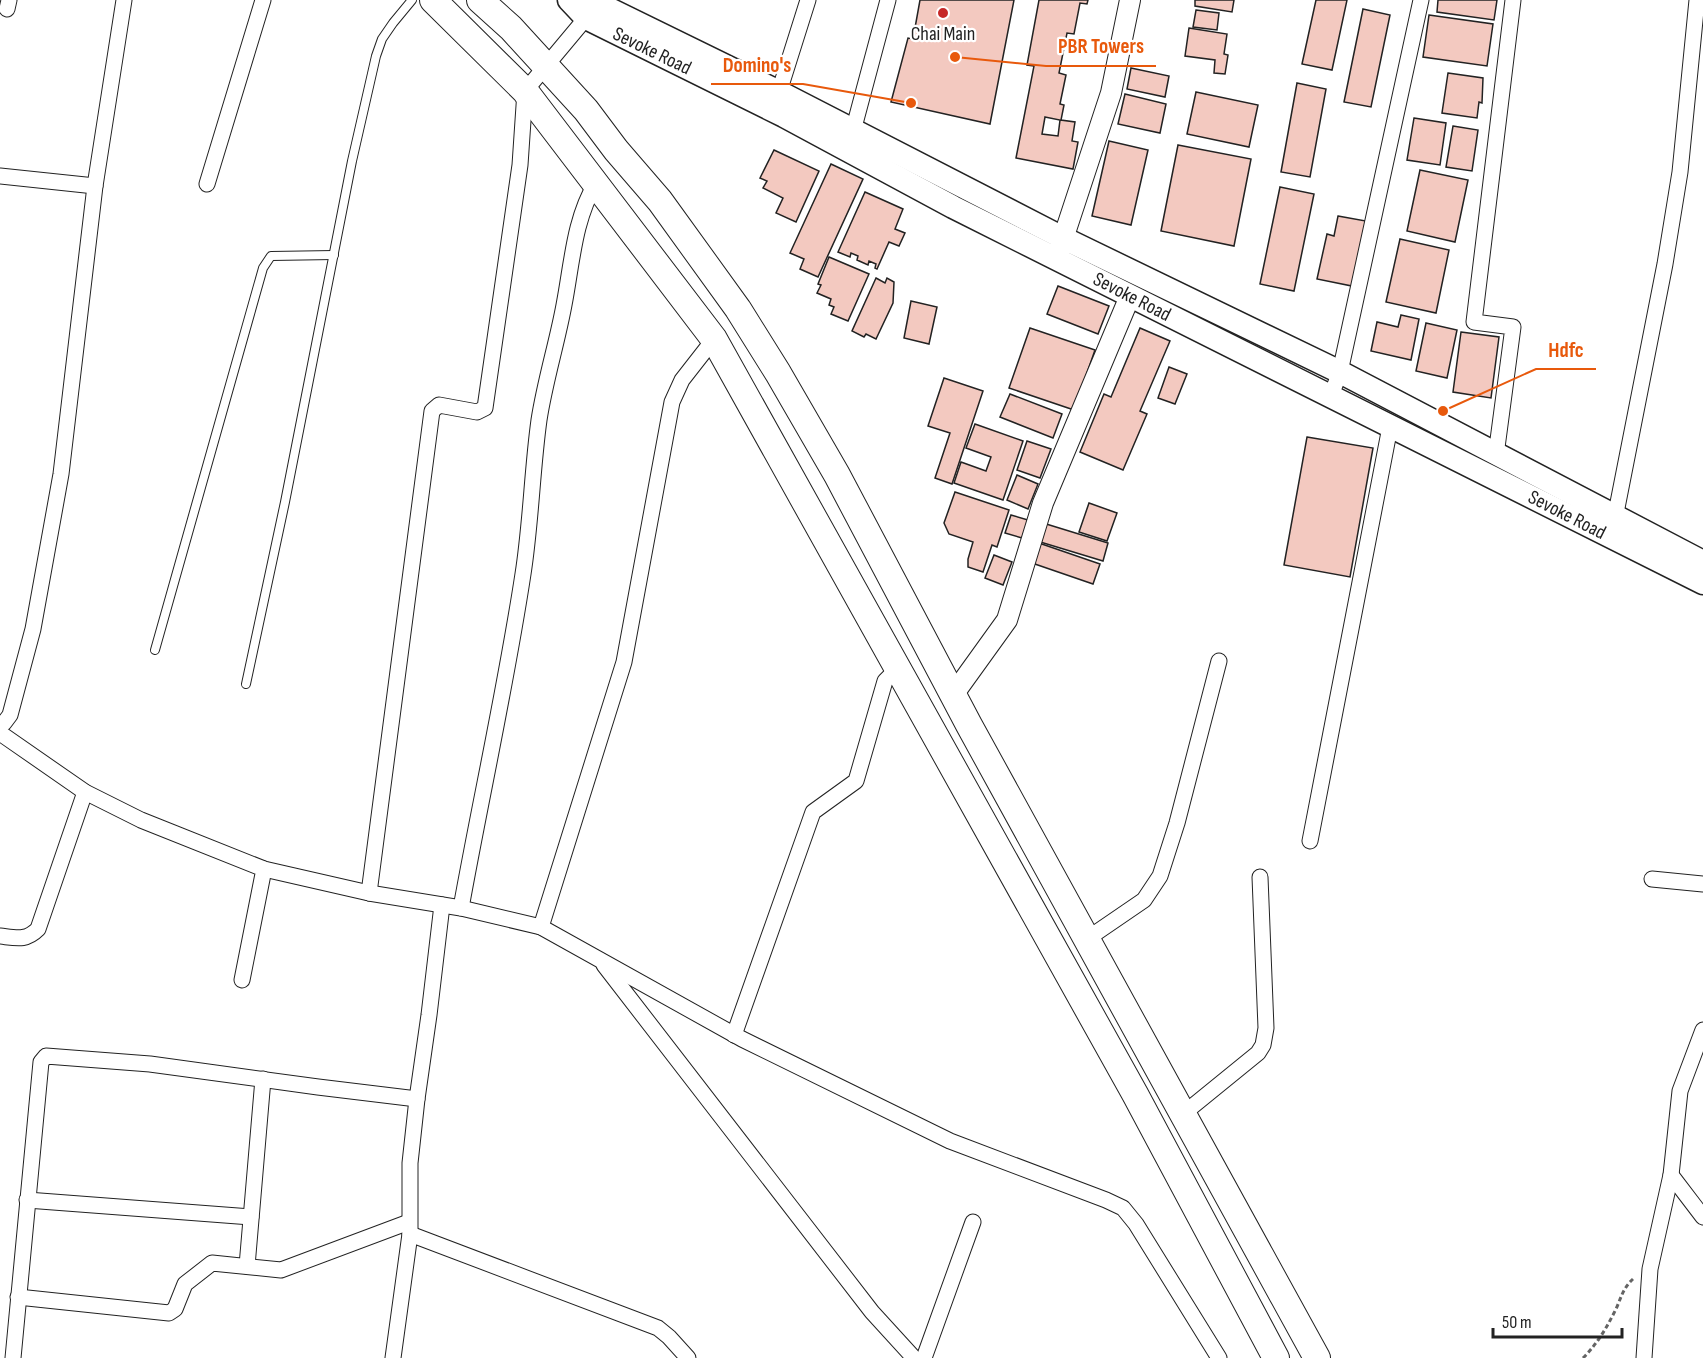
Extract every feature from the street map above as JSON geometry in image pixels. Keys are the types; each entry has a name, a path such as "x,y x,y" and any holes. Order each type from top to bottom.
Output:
{"highway":[{"path":"433,0 525,91 714,339 1135,1094 1276,1358"},
{"path":"480,0 511,28 586,110 616,150 660,201 738,309 837,475 953,695 1317,1358"}],"main road":[{"name":"Sevoke Road","path":"569,0 589,5 779,92 853,130 1060,248 1130,296 1703,584"},
{"name":"Sevoke Road","path":"589,5 784,116 945,203 1060,248 1340,372 1615,518 1703,562"}],"street":[{"path":"0,723 4,723 10,715 33,629 57,496 95,186 124,0"},
{"path":"207,184 264,0"},
{"path":"779,92 808,0"},
{"path":"853,130 888,0"},
{"path":"1060,248 1111,93 1130,0"},
{"path":"1330,398 1340,372 1421,0"},
{"path":"1496,455 1513,327 1474,322 1513,0"},
{"path":"1615,518 1665,264 1678,183 1698,0"},
{"path":"369,893 432,411 439,405 481,411 487,404 520,165 525,91 589,5"},
{"path":"0,176 95,186"},
{"path":"461,908 520,592 537,439 547,377 564,307 580,217 596,183"},
{"path":"953,695 1007,620 1043,503 1130,296"},
{"path":"541,927 624,662 672,402 682,380 714,339"},
{"path":"1310,842 1390,427"},
{"path":"1087,939 1144,900 1160,876 1177,823 1219,661"},
{"path":"734,1035 813,812 856,781 885,681 898,668"},
{"path":"0,733 85,792 141,820 264,868 369,893 461,908 541,927 734,1035 950,1141 1106,1200 1123,1209 1136,1224 1220,1358"},
{"path":"0,936 22,938 31,936 38,929 85,792"},
{"path":"242,980 264,868"},
{"path":"1183,1114 1258,1053 1263,1045 1266,1028 1260,877"},
{"path":"1652,879 1703,884"},
{"path":"393,1358 409,1228 410,1163 442,905"},
{"path":"600,960 872,1312 914,1358"},
{"path":"1644,1358 1650,1269 1671,1175 1680,1091 1703,1030"},
{"path":"8,1355 18,1297 41,1062 46,1056 150,1064 417,1099"},
{"path":"247,1266 263,1079"},
{"path":"1671,1175 1703,1217"},
{"path":"27,1200 251,1218"},
{"path":"924,1358 973,1222"},
{"path":"18,1297 170,1313 175,1309 185,1284 210,1264 281,1270 409,1228 658,1328 688,1358"}],"lane":[{"path":"246,684 376,56 382,39 412,0"},
{"path":"155,650 263,268 272,256 334,255"}],"path":[{"path":"1584,1358 1597,1344 1617,1307 1625,1286 1639,1274 1650,1269"}],"building":[{"path":"920,0 1014,0 990,124 891,102 908,38 913,39"},
{"path":"1039,0 1088,0 1087,4 1080,3 1074,34 1067,33 1059,73 1066,75 1060,104 1064,105 1061,120 1075,122 1072,141 1078,142 1073,169 1016,158 1034,66 1027,65","holes":["1045,117 1060,120 1058,136 1042,134"]},
{"path":"1195,0 1234,0 1232,12 1195,6"},
{"path":"1316,0 1347,0 1332,70 1302,64"},
{"path":"1438,0 1497,0 1494,20 1437,12"},
{"path":"1363,9 1390,15 1371,107 1344,102"},
{"path":"1196,10 1219,13 1217,30 1193,27"},
{"path":"1429,15 1493,24 1487,66 1423,57"},
{"path":"1189,28 1227,34 1224,54 1228,55 1225,74 1214,73 1215,60 1185,56"},
{"path":"1131,68 1169,76 1165,97 1127,89"},
{"path":"1448,73 1483,78 1482,103 1479,102 1477,118 1442,113"},
{"path":"1297,83 1326,89 1310,177 1281,172"},
{"path":"1196,92 1258,105 1249,147 1187,134"},
{"path":"1125,94 1166,104 1160,133 1118,124"},
{"path":"1414,118 1446,123 1440,165 1407,160"},
{"path":"1453,126 1478,130 1472,171 1446,167"},
{"path":"1109,141 1148,150 1131,225 1092,216"},
{"path":"1178,145 1251,159 1234,246 1161,231"},
{"path":"774,150 819,171 796,222 776,213 783,198 763,188 767,181 760,178"},
{"path":"831,164 863,179 818,277 800,269 804,259 790,253"},
{"path":"1420,170 1468,180 1455,242 1407,231"},
{"path":"1280,187 1314,194 1294,291 1260,284"},
{"path":"865,192 903,209 895,229 905,233 899,246 889,242 877,269 876,264 869,261 868,265 857,260 858,256 851,253 850,257 838,252"},
{"path":"1338,216 1366,221 1352,286 1317,279 1327,234 1334,236"},
{"path":"1400,239 1449,250 1436,313 1386,302"},
{"path":"829,257 869,274 848,321 831,314 834,307 829,305 831,299 817,293 821,285 818,284"},
{"path":"876,278 885,283 887,278 894,282 893,303 876,339 866,334 864,337 852,331"},
{"path":"1058,286 1109,306 1098,334 1047,314"},
{"path":"911,301 937,307 929,344 904,338"},
{"path":"1401,315 1419,319 1411,360 1371,351 1377,322 1398,327"},
{"path":"1426,323 1457,330 1447,378 1416,371"},
{"path":"1030,328 1095,350 1074,410 1009,388"},
{"path":"1140,328 1170,341 1140,411 1147,414 1123,470 1080,452 1104,394 1111,397"},
{"path":"1461,332 1499,337 1491,398 1453,392"},
{"path":"1169,367 1187,374 1175,404 1158,398"},
{"path":"944,378 983,391 952,484 935,478 950,433 928,426"},
{"path":"1010,394 1062,414 1053,438 1000,417"},
{"path":"975,424 1023,441 1003,500 954,483 961,462 986,471 991,457 966,448"},
{"path":"1307,437 1373,448 1350,577 1284,565"},
{"path":"1027,441 1051,449 1040,478 1017,470"},
{"path":"1017,475 1038,484 1028,509 1007,500"},
{"path":"955,492 1009,510 997,547 992,545 983,572 968,567 973,542 949,534 944,523"},
{"path":"1089,503 1117,513 1107,541 1079,532"},
{"path":"1011,515 1028,520 1022,538 1005,533"},
{"path":"1043,523 1108,543 1103,561 1037,541"},
{"path":"1036,542 1100,564 1093,584 1029,562"},
{"path":"994,555 1012,562 1003,585 985,578"}],"place":[{"name":"Chai Main","path":"943,13"},
{"name":"PBR Towers","path":"955,57"},
{"name":"Domino's","path":"911,103"},
{"name":"Hdfc","path":"1443,411"}]}
